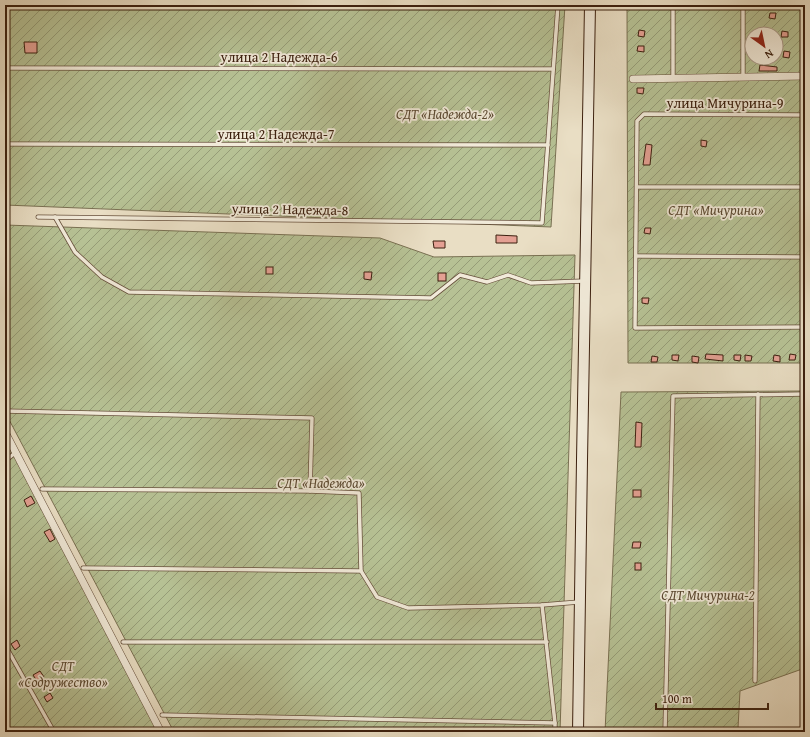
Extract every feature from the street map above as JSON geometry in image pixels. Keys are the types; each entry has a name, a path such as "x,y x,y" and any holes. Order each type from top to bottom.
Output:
{"street":[{"path":"578,732 590,5"},
{"path":"633,79 804,76"},
{"path":"5,432 161,732"}],"lane":[{"path":"548,145 558,5"},
{"path":"672,5 672,79"},
{"path":"743,5 743,78"},
{"path":"804,76 805,61"},
{"name":"улица 2 Надежда-6","path":"5,68 553,69"},
{"name":"улица Мичурина-9","path":"637,187 637,121 644,114 805,114"},
{"name":"улица 2 Надежда-7","path":"5,144 548,145"},
{"name":"улица 2 Надежда-8","path":"38,217 542,223 548,145"},
{"path":"805,187 637,187 635,328 805,328"},
{"path":"55,217 75,252 102,277 129,292 431,298 460,275 487,282 508,275 531,284 585,281"},
{"path":"636,256 805,257"},
{"path":"756,681 758,394"},
{"path":"665,732 673,396 805,394"},
{"path":"5,411 312,418 310,491"},
{"path":"5,461 16,453"},
{"path":"42,489 310,491 359,493 361,571 377,597 408,608 542,605 580,602"},
{"path":"84,568 361,571"},
{"path":"542,605 555,723 554,732"},
{"path":"122,642 547,642"},
{"path":"5,645 54,732"},
{"path":"162,715 555,723"}],"green space":[{"name":"СДТ «Надежда-2»","path":"5,5 565,5 551,227 5,205"},
{"name":"СДТ «Мичурина»","path":"627,5 805,5 805,363 628,363"},
{"name":"СДТ «Надежда»","path":"5,225 380,238 434,257 575,255 560,732 174,732 5,412"},
{"name":"СДТ Мичурина-2","path":"805,391 805,668 740,691 738,732 605,732 621,392"},
{"name":"СДТ «Содружество»","path":"5,439 161,732 5,732"}],"building":[{"path":"770,13 776,13 775,19 769,18"},
{"path":"639,30 645,31 644,37 638,36"},
{"path":"784,31 788,32 788,37 784,37"},
{"path":"24,42 37,42 37,53 25,53"},
{"path":"638,46 644,46 644,52 637,51"},
{"path":"784,51 790,52 789,58 784,57"},
{"path":"760,66 777,67 777,71 759,71"},
{"path":"637,88 644,88 643,94 637,93"},
{"path":"701,140 707,141 706,147 701,146"},
{"path":"646,144 652,145 650,165 643,165"},
{"path":"645,228 651,228 650,234 644,233"},
{"path":"496,235 517,236 517,243 496,243"},
{"path":"433,241 445,241 445,248 434,248"},
{"path":"266,267 273,267 273,274 266,274"},
{"path":"364,272 372,272 371,280 364,279"},
{"path":"438,273 446,273 446,281 438,281"},
{"path":"642,298 649,298 648,304 642,303"},
{"path":"706,354 723,355 723,361 705,359"},
{"path":"790,354 796,355 795,360 789,360"},
{"path":"672,355 679,355 678,361 672,360"},
{"path":"734,355 741,355 740,361 734,360"},
{"path":"745,355 752,356 751,361 745,361"},
{"path":"774,355 780,356 780,362 773,361"},
{"path":"652,356 658,357 657,362 651,362"},
{"path":"692,356 699,357 698,363 692,362"},
{"path":"636,422 642,423 641,447 635,447"},
{"path":"633,490 641,490 641,497 633,497"},
{"path":"31,496 35,503 27,507 24,500"},
{"path":"50,529 55,539 50,542 44,532"},
{"path":"633,542 641,542 640,548 632,548"},
{"path":"635,563 641,563 641,570 635,570"},
{"path":"17,640 20,646 15,650 11,644"},
{"path":"40,671 44,677 37,681 33,675"},
{"path":"50,693 53,698 47,702 44,697"}]}
